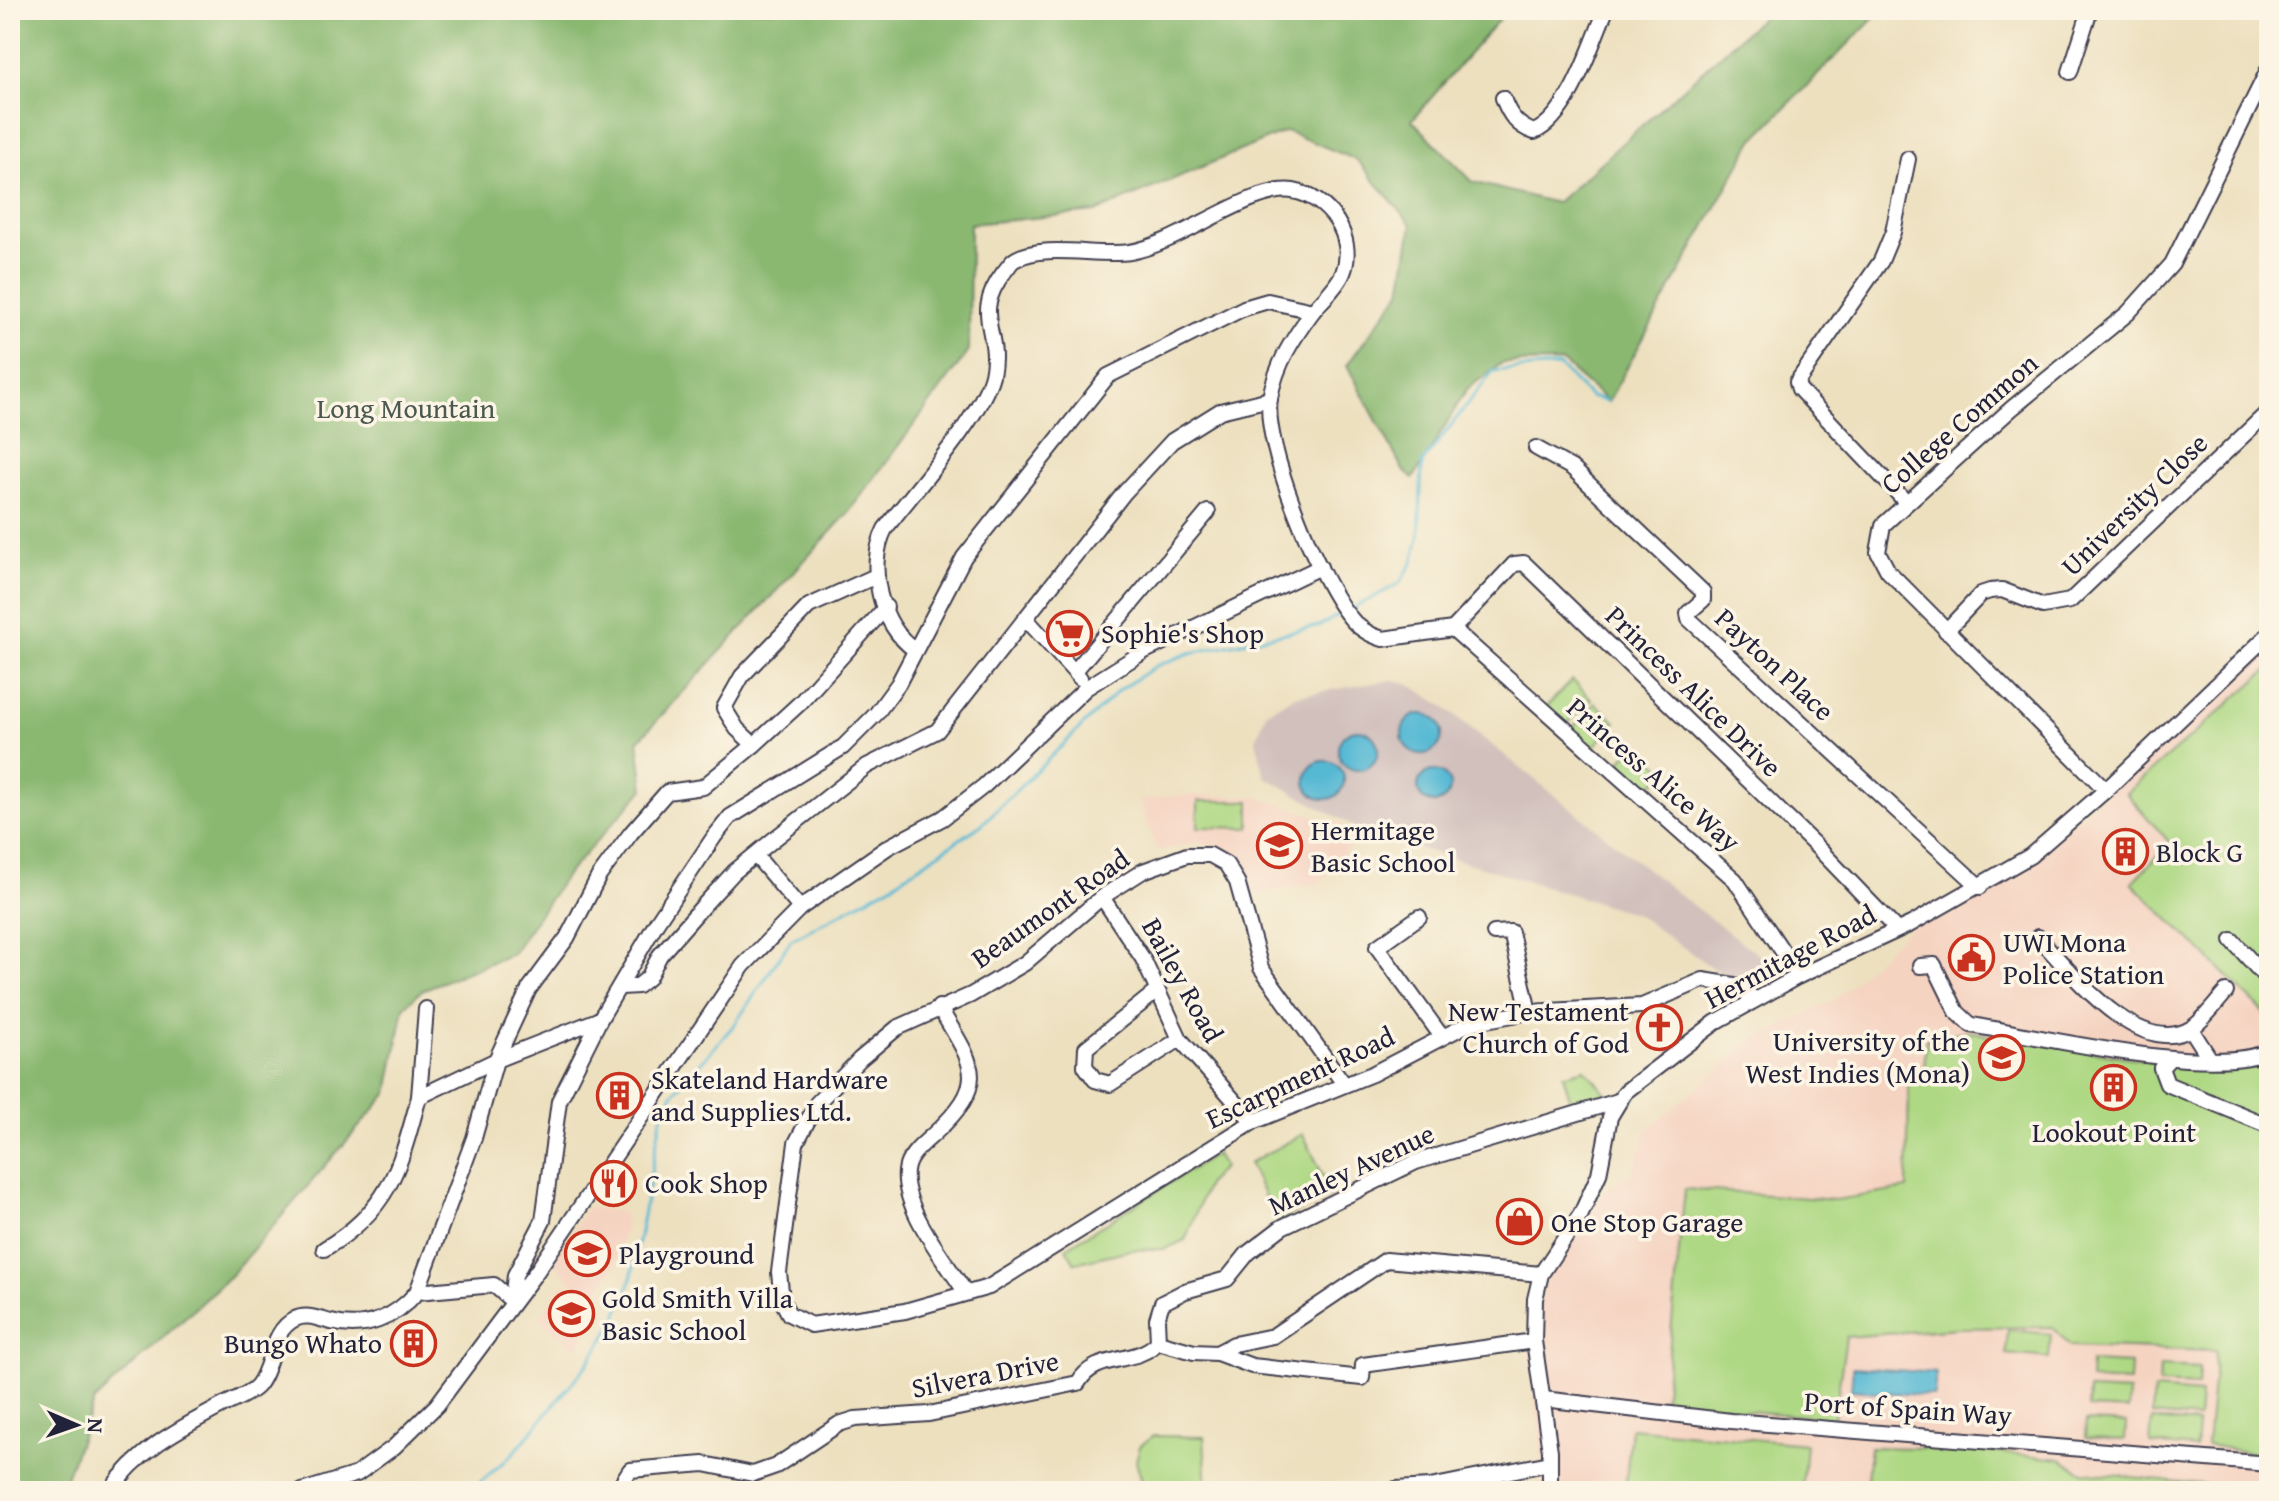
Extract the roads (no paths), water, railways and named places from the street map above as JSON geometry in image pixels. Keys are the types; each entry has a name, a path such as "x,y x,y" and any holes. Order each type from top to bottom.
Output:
{"street":[{"path":"1503,98 1508,111 1525,129 1534,132 1545,127 1566,99 1606,10"},
{"path":"2070,72 2090,10"},
{"name":"College Common","path":"2106,790 1888,571 1878,552 1883,525 2011,409 2128,313 2172,264 2269,68"},
{"path":"1906,502 1799,389 1797,382 1881,261 1893,232 1908,159"},
{"path":"915,650 903,642 886,607 876,576 877,549 885,529 984,396 993,367 987,323 988,297 1013,260 1032,254 1131,252 1180,236 1250,200 1278,191 1294,191 1314,197 1342,230 1347,245 1342,274 1283,355 1270,399 1269,422 1279,461 1320,567 1346,612 1372,636 1383,639 1453,629"},
{"path":"512,1301 515,1275 543,1221 559,1101 600,1019 657,922 730,817 843,747 884,704 898,684 964,557 1108,376 1244,308 1268,301 1313,311"},
{"path":"621,987 638,986 648,978 660,955 734,872 757,857 867,766 937,731 1107,514 1172,441 1220,411 1270,399"},
{"name":"University Close","path":"1946,631 1981,594 1990,591 2002,590 2043,606 2070,601 2269,411"},
{"name":"Payton Place","path":"1536,448 1572,468 1703,592 1703,600 1688,613 1689,619 1980,887"},
{"path":"1075,671 1208,512"},
{"name":"Princess Alice Drive","path":"1453,629 1514,564 1524,563 1816,846 1896,929"},
{"path":"302,1491 357,1474 394,1447 437,1405 537,1271 743,966 800,908 888,847 943,818 984,786 1086,688 1143,652 1320,567"},
{"path":"754,745 737,729 724,708 742,676 809,606 876,576"},
{"path":"110,1491 126,1467 158,1442 256,1388 278,1339 294,1319 306,1316 344,1325 375,1322 402,1310 417,1292 474,1138 496,1060 529,989 567,938 599,876 667,792 703,787 754,745 800,703 886,607"},
{"path":"1027,620 1075,671 1086,688"},
{"name":"Princess Alice Way","path":"1453,629 1735,880 1799,976"},
{"name":"Hermitage Road","path":"1550,1491 1550,1463 1534,1341 1535,1299 1541,1274 1581,1214 1599,1174 1610,1117 1618,1101 1644,1076 1716,1022 1799,976 1980,887 2030,856 2106,790 2269,634"},
{"name":"Beaumont Road","path":"797,1320 782,1301 779,1272 796,1143 817,1103 860,1059 897,1028 971,995 1025,963 1102,897 1143,871 1187,855 1210,855 1226,864 1237,882 1261,968 1344,1084"},
{"path":"757,857 800,908"},
{"name":"Bailey Road","path":"1102,897 1121,921 1180,1039 1253,1122"},
{"path":"1419,917 1377,947 1442,1037"},
{"path":"1494,933 1511,932 1529,1012"},
{"path":"2038,937 2108,1011 2159,1035 2191,1029 2226,992"},
{"path":"2232,940 2269,981"},
{"path":"1920,966 1934,965 1957,1012 1971,1025 2170,1058 2260,1056 2269,1051"},
{"name":"Escarpment Road","path":"797,1320 811,1325 831,1324 905,1311 989,1287 1253,1122 1372,1074 1470,1023 1529,1012 1642,1006 1703,980 1734,985 1755,999"},
{"path":"1157,991 1086,1048 1085,1066 1095,1080 1110,1084 1180,1039"},
{"path":"939,1007 972,1069 972,1089 962,1106 919,1148 907,1166 907,1183 917,1218 966,1293"},
{"path":"324,1249 360,1225 384,1197 407,1141 419,1097 426,1009"},
{"path":"419,1097 496,1060 600,1019"},
{"path":"2191,1029 2210,1059"},
{"path":"2170,1058 2161,1068 2167,1084 2269,1126"},
{"name":"Manley Avenue","path":"1158,1342 1157,1319 1162,1303 1185,1291 1227,1279 1248,1253 1282,1227 1416,1162 1618,1101"},
{"path":"1217,1353 1234,1344 1273,1336 1386,1260 1541,1274"},
{"path":"417,1292 494,1285 512,1301"},
{"path":"1158,1342 1182,1350 1217,1353 1252,1366 1362,1378 1363,1365 1534,1341"},
{"name":"Silvera Drive","path":"621,1491 621,1484 630,1470 643,1467 704,1464 753,1474 776,1466 839,1424 875,1417 929,1414 1078,1383 1083,1374 1101,1363 1141,1355 1158,1342"},
{"name":"Port of Spain Way","path":"1543,1399 1731,1421 2269,1464"},
{"path":"1396,1489 1430,1487 1550,1463"}],"water":[{"path":"1422,714 1436,720 1442,734 1436,748 1422,754 1408,748 1402,734 1408,720"},
{"path":"1358,730 1372,736 1378,750 1372,764 1358,770 1344,764 1338,750 1344,736"},
{"path":"1325,761 1338,767 1344,780 1338,793 1325,799 1312,793 1306,780 1312,767"},
{"path":"1434,771 1445,776 1450,787 1445,798 1434,803 1423,798 1418,787 1423,776"},
{"path":"1853,1367 1936,1373 1934,1396 1851,1390"}],"waterway":[{"path":"1350,610 1400,583 1413,562 1419,538 1422,463 1493,371 1559,366 1590,397 1607,401"},
{"path":"470,1491 513,1454 587,1365 615,1322 631,1280 661,1119 673,1094 735,1024 791,940 890,886 981,825 1119,690 1156,666 1190,653 1319,626 1343,613"}],"place":[{"name":"Sophie's Shop","path":"1070,633"},
{"name":"Hermitage Basic School","path":"1280,846"},
{"name":"Block G","path":"2125,852"},
{"name":"UWI Mona Police Station","path":"1972,958"},
{"name":"New Testament Church of God","path":"1660,1027"},
{"name":"University of the West Indies (Mona)","path":"2001,1057"},
{"name":"Lookout Point","path":"2114,1088"},
{"name":"Skateland Hardware and Supplies Ltd.","path":"620,1095"},
{"name":"Cook Shop","path":"614,1183"},
{"name":"One Stop Garage","path":"1520,1222"},
{"name":"Playground","path":"588,1254"},
{"name":"Gold Smith Villa Basic School","path":"571,1314"},
{"name":"Bungo Whato","path":"413,1343"}],"park label":[{"name":"Long Mountain","path":"406,408"}]}
